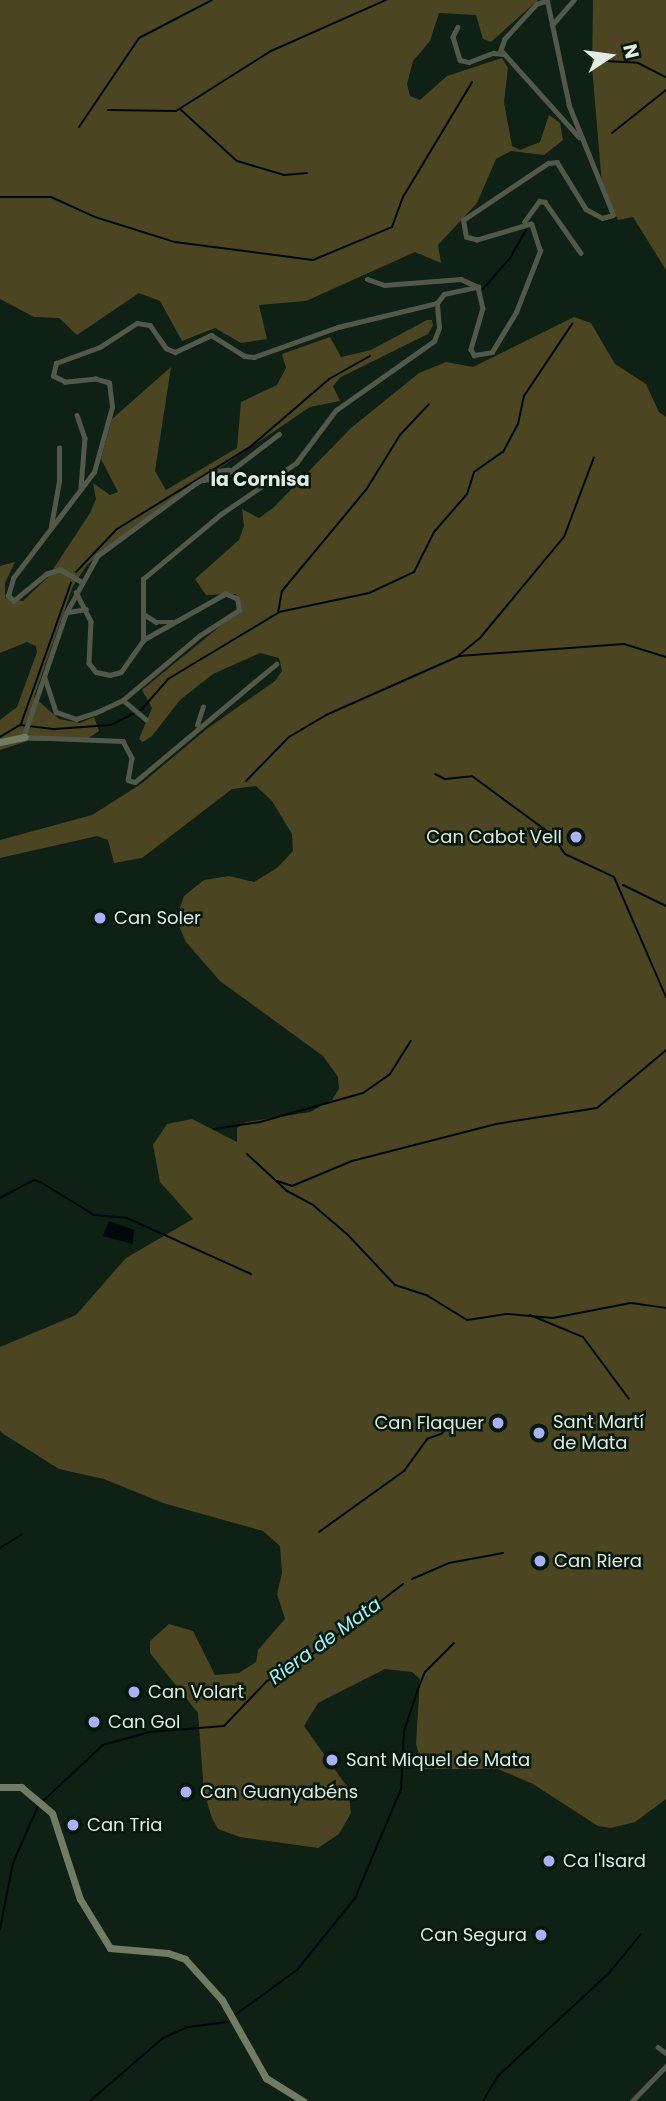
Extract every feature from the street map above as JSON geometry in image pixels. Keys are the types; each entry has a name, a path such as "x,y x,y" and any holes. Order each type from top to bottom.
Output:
{"street":[{"path":"552,26 574,0"},
{"path":"503,54 505,39 537,4 547,1 579,137 613,215 602,218 586,209 557,162 548,163 463,220 461,229 466,237 477,240 524,222 538,201 545,202 582,253"},
{"path":"458,27 453,37 460,60 469,62 493,53 503,54 579,137"},
{"path":"478,287 483,308 471,349 483,356 492,352 516,312 540,251 531,224 524,222"},
{"path":"367,279 384,285 461,279 478,287"},
{"path":"81,582 60,570 47,574 14,601 8,596 13,578 94,472 114,397 109,383 96,379 65,382 53,376 56,363 100,347 127,326 150,325 166,348 175,352 211,335 244,356 254,357 363,320 437,303 457,289 478,287"},
{"path":"143,641 143,579 221,514 296,463 335,410 433,341 439,328 437,303"},
{"path":"77,415 85,438 81,488"},
{"path":"24,737 66,614 81,582 99,556 204,480 214,481 279,434"},
{"path":"51,527 59,481 59,448"},
{"path":"44,678 56,712 76,719 123,700 199,636 239,610 237,599 226,594 143,641 121,671 110,676 96,672 89,663 91,621 76,592"},
{"path":"66,614 86,610"},
{"path":"144,615 156,622 175,622"},
{"path":"0,741 24,737 124,741 123,746 132,758 128,780 135,782 196,726 276,664"},
{"path":"123,700 146,719"},
{"path":"196,726 203,707"},
{"path":"0,1787 10,1783 47,1806 80,1899 110,1948 168,1953 185,1959 222,2000 266,2078 303,2101"},
{"path":"658,2047 666,2053"},
{"path":"632,2101 666,2066"}],"shaded area":[{"path":"0,0 538,0 491,42 483,39 476,15 439,13 430,41 413,61 407,84 410,96 420,100 447,76 502,58 508,68 504,102 512,146 520,150 540,142 549,115 560,123 563,140 544,155 511,151 496,159 477,203 438,245 441,263 415,252 306,301 259,305 267,339 241,343 215,328 182,341 160,301 139,293 77,335 59,318 34,317 0,299"},
{"path":"593,0 666,0 666,270 633,217 618,220 602,185 592,67"},
{"path":"574,317 591,323 615,364 646,384 659,412 666,417 666,1799 635,1822 611,1828 598,1826 533,1784 498,1769 423,1769 416,1744 420,1679 412,1672 385,1669 318,1703 304,1726 348,1788 351,1813 339,1834 318,1848 240,1837 218,1829 212,1818 204,1792 198,1713 150,1653 150,1641 169,1624 193,1631 215,1675 239,1673 256,1662 258,1650 285,1619 277,1594 282,1573 280,1546 263,1531 163,1503 104,1479 59,1469 5,1435 0,1431 0,1347 76,1315 126,1258 193,1219 160,1182 153,1145 167,1124 192,1119 237,1142 237,1128 246,1122 310,1112 332,1100 339,1089 338,1077 323,1056 220,981 186,942 176,919 184,896 204,880 229,876 254,882 277,868 293,851 292,834 272,801 256,786 232,789 142,858 114,863 108,840 97,836 0,858 0,840 92,815 141,784 208,728 275,681 282,671 279,658 260,653 213,674 180,700 152,736 143,742 139,739 152,708 142,690 240,610 236,594 206,595 195,579 239,540 244,526 242,509 259,518 273,508 351,428 419,373 446,362 473,367"},
{"path":"427,320 432,320 433,325 428,334 341,377 333,386 340,401 310,407 133,527 87,565 73,586 34,697 59,719 80,723 94,717 99,731 84,741 28,741 0,750 0,720 17,707 37,652 36,646 27,642 0,653 0,566 15,562 5,583 5,598 23,601 48,577 90,513 96,499 93,483 110,495 118,492 101,459 112,419 171,367 155,471 166,490 237,448 241,402 277,385 286,368 282,354 330,337 341,357 371,350"},
{"path":"109,1221 134,1230 133,1244 103,1236"}],"waterway":[{"path":"79,127 139,38 212,0"},
{"path":"108,110 176,111 271,51 386,0"},
{"path":"605,61 638,63 666,77"},
{"path":"0,197 51,197 95,217 175,242 313,260 392,227 403,197 472,82"},
{"path":"612,133 666,90"},
{"path":"180,109 237,161 284,175 307,173"},
{"path":"483,289 510,258 526,230"},
{"path":"279,612 369,593 414,572 434,532 467,494 474,472 503,452 518,424 524,396 572,324"},
{"path":"76,572 117,529 250,447 329,379 370,356"},
{"path":"0,737 20,725 55,729 111,725 142,709 168,679 278,613 282,591 366,490 400,435 429,404"},
{"path":"459,655 480,638 564,537 594,457"},
{"path":"21,724 71,583"},
{"path":"246,781 289,737 326,715 459,656 624,644 666,657"},
{"path":"435,774 445,779 472,776 551,834 565,854 614,877 666,997"},
{"path":"623,885 666,906"},
{"path":"214,1129 260,1122 363,1093 390,1074 411,1041"},
{"path":"277,1181 292,1186 352,1161 496,1124 597,1108 666,1050"},
{"path":"247,1154 287,1191 313,1205 347,1234 395,1285 428,1296 467,1320 507,1314 553,1318 631,1303 666,1308"},
{"path":"0,1198 34,1180 94,1215 127,1218 251,1274"},
{"path":"530,1315 583,1337 629,1399"},
{"path":"319,1532 404,1471 427,1439 441,1434 454,1422"},
{"path":"0,1548 21,1535"},
{"name":"Riera de Mata","path":"412,1579 449,1563 503,1553"},
{"name":"Riera de Mata","path":"43,1801 103,1745 149,1732 224,1726 267,1681 314,1653 403,1584"},
{"path":"235,2015 297,1970 355,1898 401,1789 404,1731 418,1689 425,1672 454,1643"},
{"name":"Riera de Mata","path":"0,1929 13,1863 39,1804"},
{"path":"483,2101 498,2076 609,1973 641,1934"},
{"path":"90,2101 163,2038 188,2027 228,2022"}],"place":[{"name":"Can Cabot Vell","path":"576,837"},
{"name":"Can Soler","path":"100,918"},
{"name":"Can Flaquer","path":"498,1423"},
{"name":"Sant Martí de Mata","path":"539,1433"},
{"name":"Can Riera","path":"540,1561"},
{"name":"Can Volart","path":"134,1692"},
{"name":"Can Gol","path":"94,1722"},
{"name":"Sant Miquel de Mata","path":"332,1760"},
{"name":"Can Guanyabéns","path":"186,1792"},
{"name":"Can Tria","path":"73,1825"},
{"name":"Ca l'Isard","path":"549,1861"},
{"name":"Can Segura","path":"541,1935"}],"district":[{"name":"la Cornisa","path":"260,480"}]}
